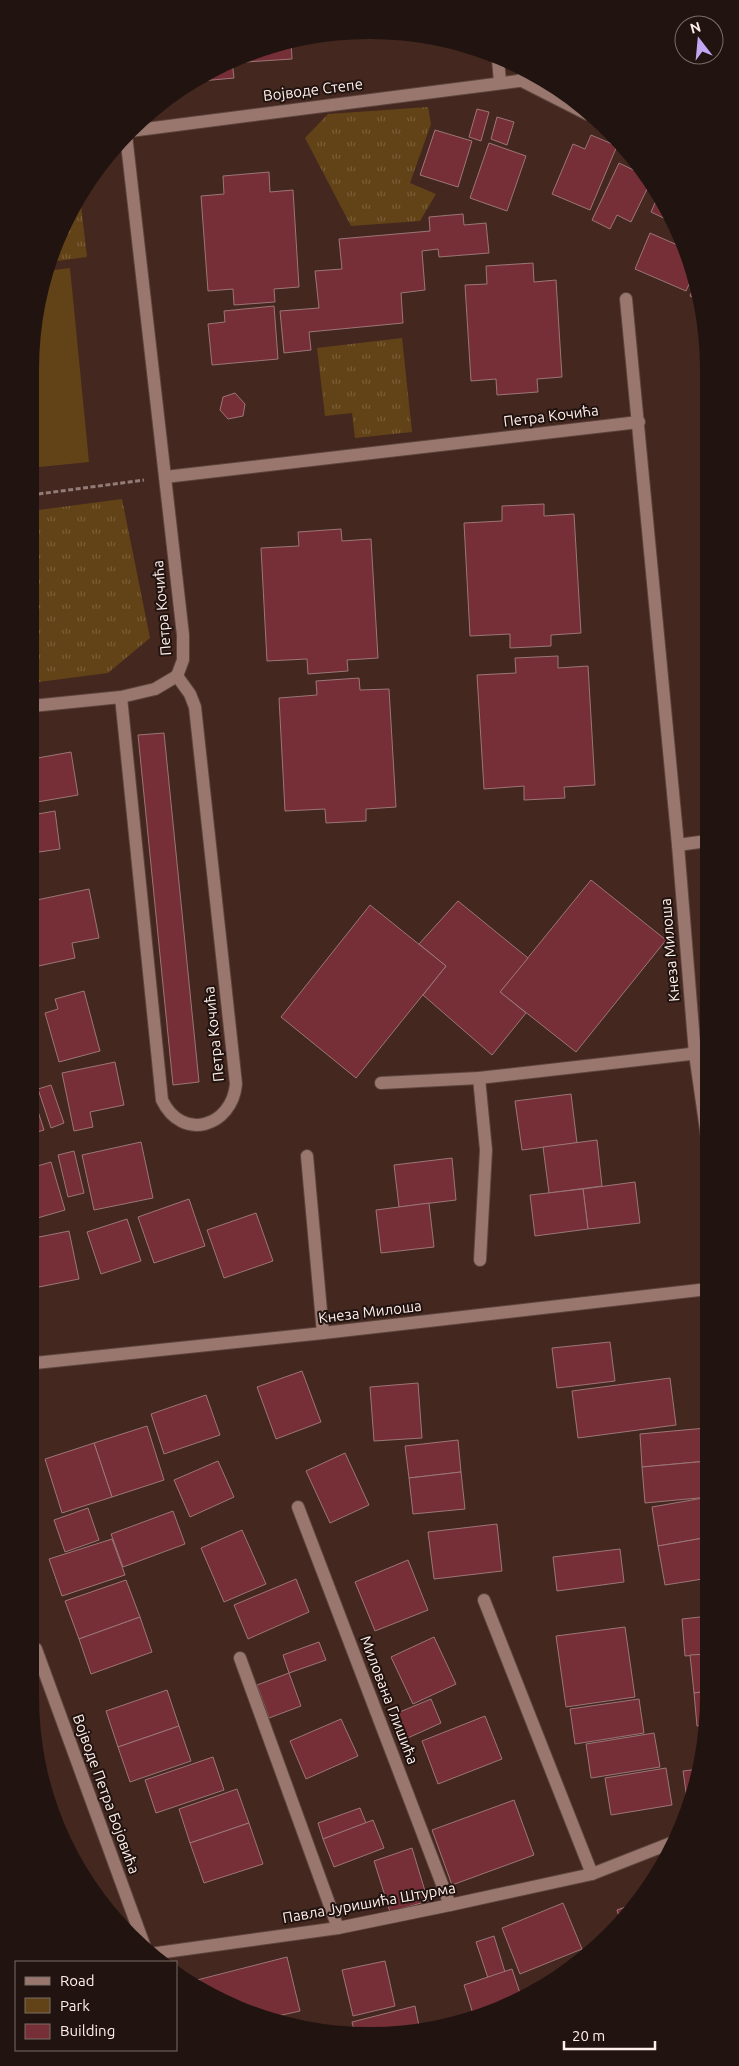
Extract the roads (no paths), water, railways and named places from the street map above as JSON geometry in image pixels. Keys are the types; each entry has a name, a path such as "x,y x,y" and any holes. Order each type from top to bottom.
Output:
{"street":[{"path":"499,65 500,82"},
{"name":"Војводе Степе","path":"143,129 528,79"},
{"path":"520,80 566,103"},
{"name":"Петра Кочића","path":"121,697 162,1100 166,1109 178,1119 192,1124 213,1122 227,1111 235,1096 236,1084 195,708 190,694 177,676 183,660 183,635 127,145"},
{"path":"626,299 639,422"},
{"name":"Петра Кочића","path":"165,477 639,422"},
{"name":"Кнеза Милоша","path":"639,422 678,845 700,1044"},
{"path":"39,705 121,697 155,689 177,676"},
{"path":"678,845 700,842"},
{"path":"381,1083 480,1078 700,1053"},
{"path":"480,1078 486,1150 480,1260"},
{"path":"307,1156 323,1333"},
{"name":"Кнеза Милоша","path":"39,1363 323,1333 700,1290"},
{"name":"Милована Глишића","path":"298,1507 450,1905"},
{"path":"484,1600 592,1874"},
{"name":"Војводе Петра Бојовића","path":"39,1656 140,1934"},
{"path":"240,1658 338,1928"},
{"name":"Павла Јуришића Штурма","path":"160,1953 338,1928 450,1905 592,1874 665,1845"}]}
